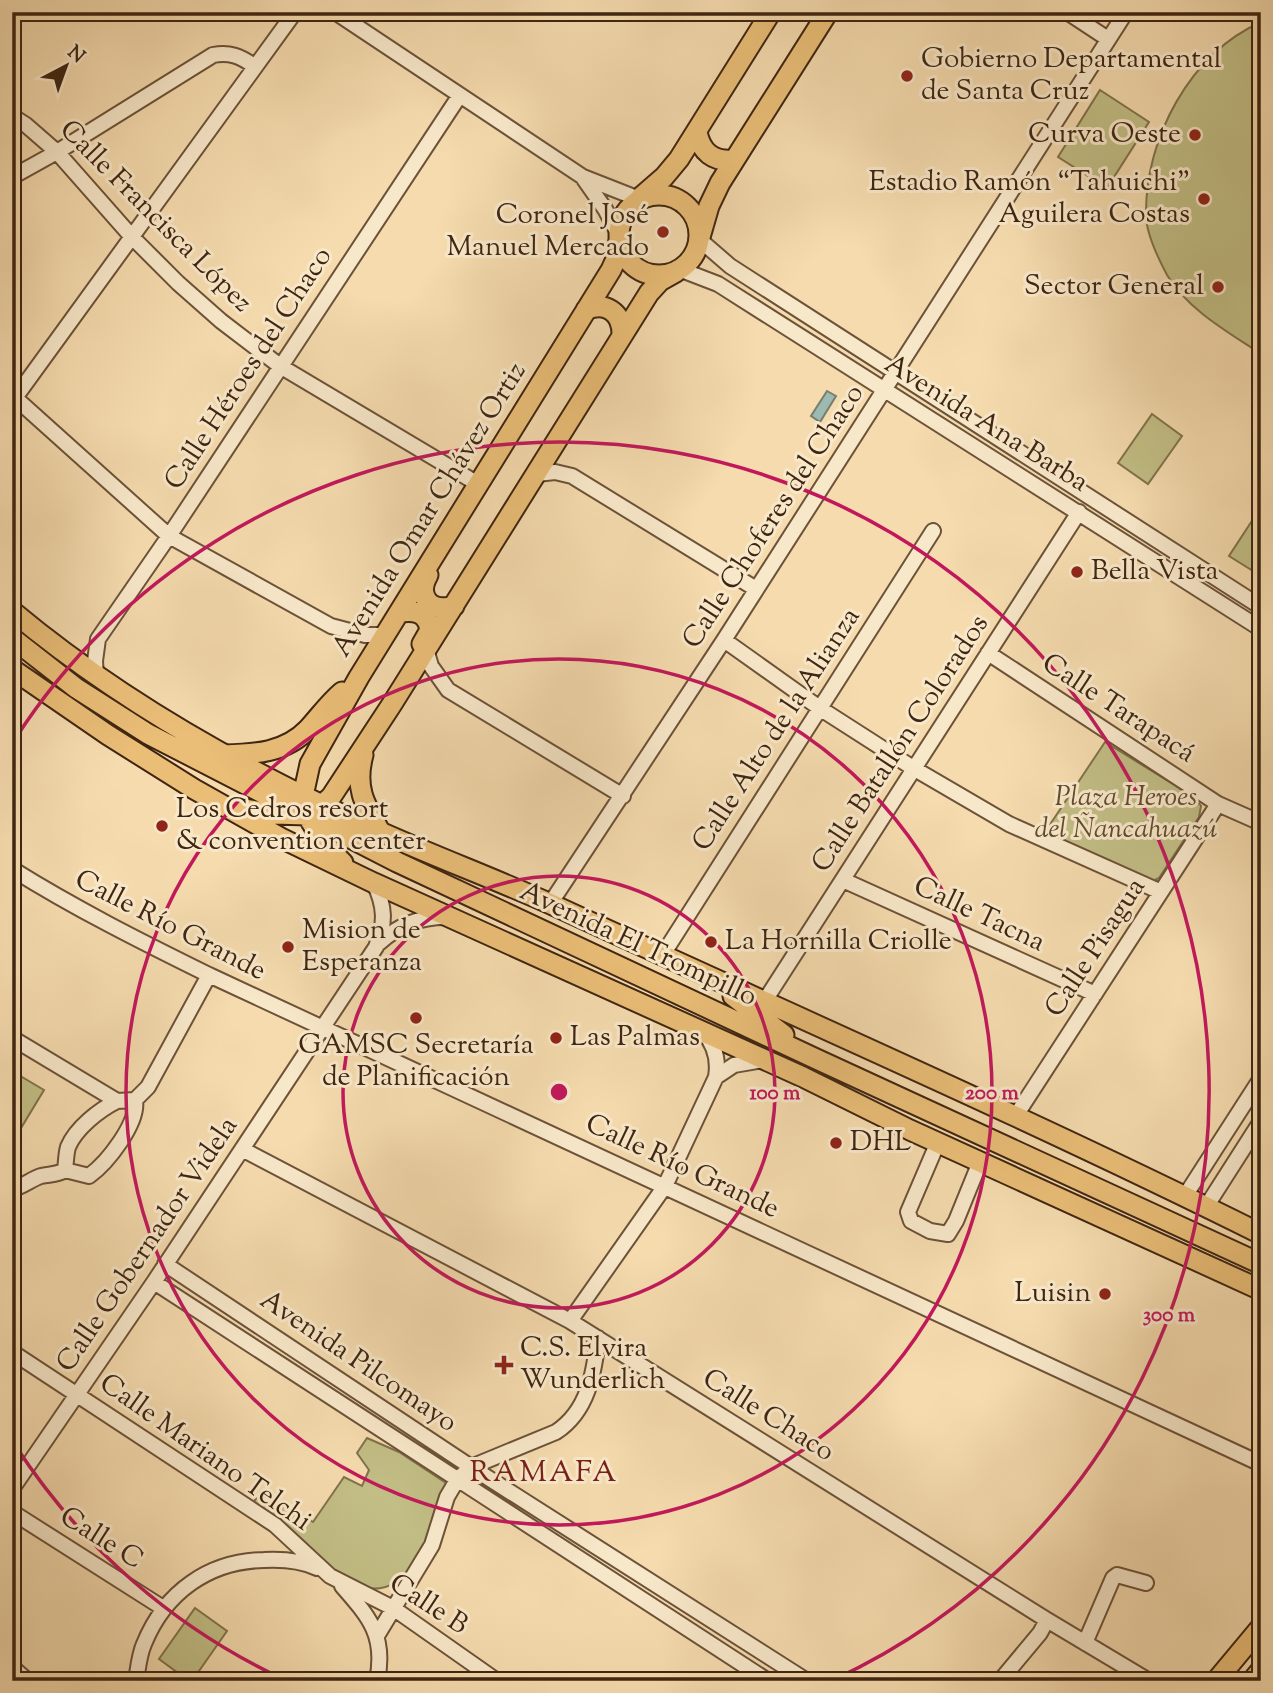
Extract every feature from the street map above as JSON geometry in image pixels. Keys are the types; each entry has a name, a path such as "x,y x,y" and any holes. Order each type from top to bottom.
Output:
{"main road":[{"path":"678,271 651,275 629,262 622,251 619,237 624,214 664,177 697,132 771,12"},
{"path":"222,805 274,814 311,805 342,782 649,293 660,281 678,271 693,257 709,205 734,160 828,12"},
{"path":"697,132 702,149 709,155 717,159 734,160"},
{"path":"640,198 655,194 669,195 682,201 692,211 698,223 700,238"},
{"name":"Avenida Omar Chávez Ortiz","path":"311,805 310,764 359,677 611,270 617,257 619,237"},
{"path":"586,310 601,306 615,312 622,326 622,334"},
{"path":"454,606 445,609 428,602 422,585 447,542 456,518"},
{"path":"398,695 400,680 430,630 428,621 421,613 411,610 401,612"},
{"name":"Avenida El Trompillo","path":"12,611 96,676 311,805 397,862 812,1058 1261,1264"},
{"name":"Avenida El Trompillo","path":"12,638 76,688 148,734 189,755 550,904 1016,1117 1261,1234"},
{"name":"Avenida El Trompillo","path":"15,673 108,735 281,838 1261,1290"},
{"path":"189,755 256,754 282,747 304,733 336,697 359,677"},
{"path":"373,734 362,757 360,791 381,832"},
{"path":"311,805 325,845 351,872"},
{"path":"709,978 812,1058"},
{"path":"1216,1681 1261,1628"},
{"path":"1252,1681 1261,1670"}],"street":[{"path":"295,12 13,398 169,536 331,626 365,635 386,635"},
{"path":"335,12 583,177 640,198"},
{"path":"1067,12 1108,39"},
{"name":"Calle Choferes del Chaco","path":"550,904 757,589 1126,12"},
{"path":"12,177 213,55 230,54 254,66"},
{"name":"Calle Héroes del Chaco","path":"96,676 94,661 98,639 460,95"},
{"name":"Calle Francisca López","path":"12,116 57,152 132,237 221,321 280,366 478,484"},
{"path":"583,177 605,209 619,237"},
{"name":"Avenida Ana Barba","path":"700,238 730,266 1254,603"},
{"name":"Avenida Ana Barba","path":"678,271 718,284 1261,629"},
{"path":"537,474 555,472 572,476 757,589"},
{"path":"1094,522 1104,506"},
{"name":"Calle Batallón Colorados","path":"764,1002 1079,512"},
{"name":"Calle Alto de la Alianza","path":"662,956 933,531"},
{"path":"1238,614 1254,603"},
{"path":"724,640 821,709 913,768 1009,824 1161,892"},
{"path":"426,649 435,673 448,690 623,796"},
{"name":"Calle Tarapacá","path":"988,653 1218,804 1261,823"},
{"name":"Calle Pisagua","path":"1016,1117 1218,804"},
{"name":"Calle Río Grande","path":"12,869 126,934 209,975 1261,1464"},
{"name":"Calle Tacna","path":"843,880 1095,995"},
{"path":"374,883 381,898 384,915 376,947"},
{"path":"376,947 391,932 409,922 429,917 450,917"},
{"name":"Calle Gobernador Videla","path":"12,1489 154,1282 376,947"},
{"path":"65,1170 68,1147 80,1130 102,1108 117,1101 135,1100 148,1087 209,975"},
{"path":"570,1321 665,1186 716,1077 717,1057 709,1038 702,1031"},
{"path":"12,1038 117,1101"},
{"path":"716,1077 734,1065 764,1060"},
{"path":"1185,1196 1261,1078"},
{"path":"12,1189 40,1176 59,1174 65,1170 89,1176 100,1168 135,1116 135,1100"},
{"path":"1206,1207 1261,1121"},
{"path":"938,1142 908,1212 911,1221 930,1231 948,1234 980,1162"},
{"name":"Calle Chaco","path":"242,1149 570,1321 1149,1681"},
{"name":"Avenida Pilcomayo","path":"165,1264 471,1466 807,1681"},
{"name":"Avenida Pilcomayo","path":"154,1282 768,1681"},
{"path":"377,1634 432,1545 447,1497 457,1480 471,1466 556,1432 568,1424 589,1387 598,1338"},
{"name":"Calle Mariano Telchi","path":"12,1353 77,1393 275,1525 330,1576"},
{"name":"Calle C","path":"12,1512 163,1608"},
{"path":"136,1681 142,1646 163,1608 199,1576 219,1566 241,1561 281,1559 306,1563 330,1576 361,1608 377,1634 380,1666 377,1681"},
{"path":"1085,1643 1113,1578 1117,1575 1124,1576 1146,1583"},
{"name":"Calle B","path":"330,1576 393,1608 496,1681"},
{"path":"1000,1681 1040,1633 1047,1620"},
{"path":"12,1667 28,1681"}],"green space":[{"name":"Estadio Ramón “Tahuichi” Aguilera Costas","path":"1261,22 1261,354 1197,310 1176,288 1153,246 1146,215 1154,157 1176,102 1193,77 1213,55 1236,36"},
{"path":"1100,90 1149,122 1107,188 1058,157"},
{"path":"1152,414 1182,436 1148,484 1118,463"},
{"path":"1261,507 1261,576 1229,556"},
{"name":"Plaza Heroes del Ñancahuazú","path":"1105,742 1194,797 1201,806 1199,817 1159,878 1153,881 1146,881 1045,832"},
{"path":"12,1071 44,1090 15,1138 12,1136"},
{"path":"367,1438 399,1452 446,1483 436,1521 417,1560 404,1576 389,1586 371,1588 342,1577 289,1529 253,1504 256,1498 266,1504 283,1503 313,1522 344,1477 362,1486 369,1470 357,1453"},
{"path":"195,1608 227,1631 192,1681 189,1681 159,1659"}],"water":[{"path":"827,391 836,396 820,422 811,416"}],"place":[{"name":"Gobierno Departamental de Santa Cruz","path":"907,76"},
{"name":"Curva Oeste","path":"1195,135"},
{"name":"Estadio Ramón “Tahuichi” Aguilera Costas","path":"1204,199"},
{"name":"Coronel José Manuel Mercado","path":"663,232"},
{"name":"Sector General","path":"1218,287"},
{"name":"Bella Vista","path":"1077,572"},
{"name":"Los Cedros resort & convention center","path":"162,826"},
{"name":"La Hornilla Criolle","path":"711,942"},
{"name":"Mision de Esperanza","path":"288,947"},
{"name":"GAMSC Secretaría de Planificación","path":"416,1018"},
{"name":"Las Palmas","path":"556,1038"},
{"name":"DHL","path":"836,1143"},
{"name":"Luisin","path":"1105,1294"},
{"name":"C.S. Elvira Wunderlich","path":"504,1365"}],"district":[{"name":"RAMAFA","path":"544,1473"}]}
